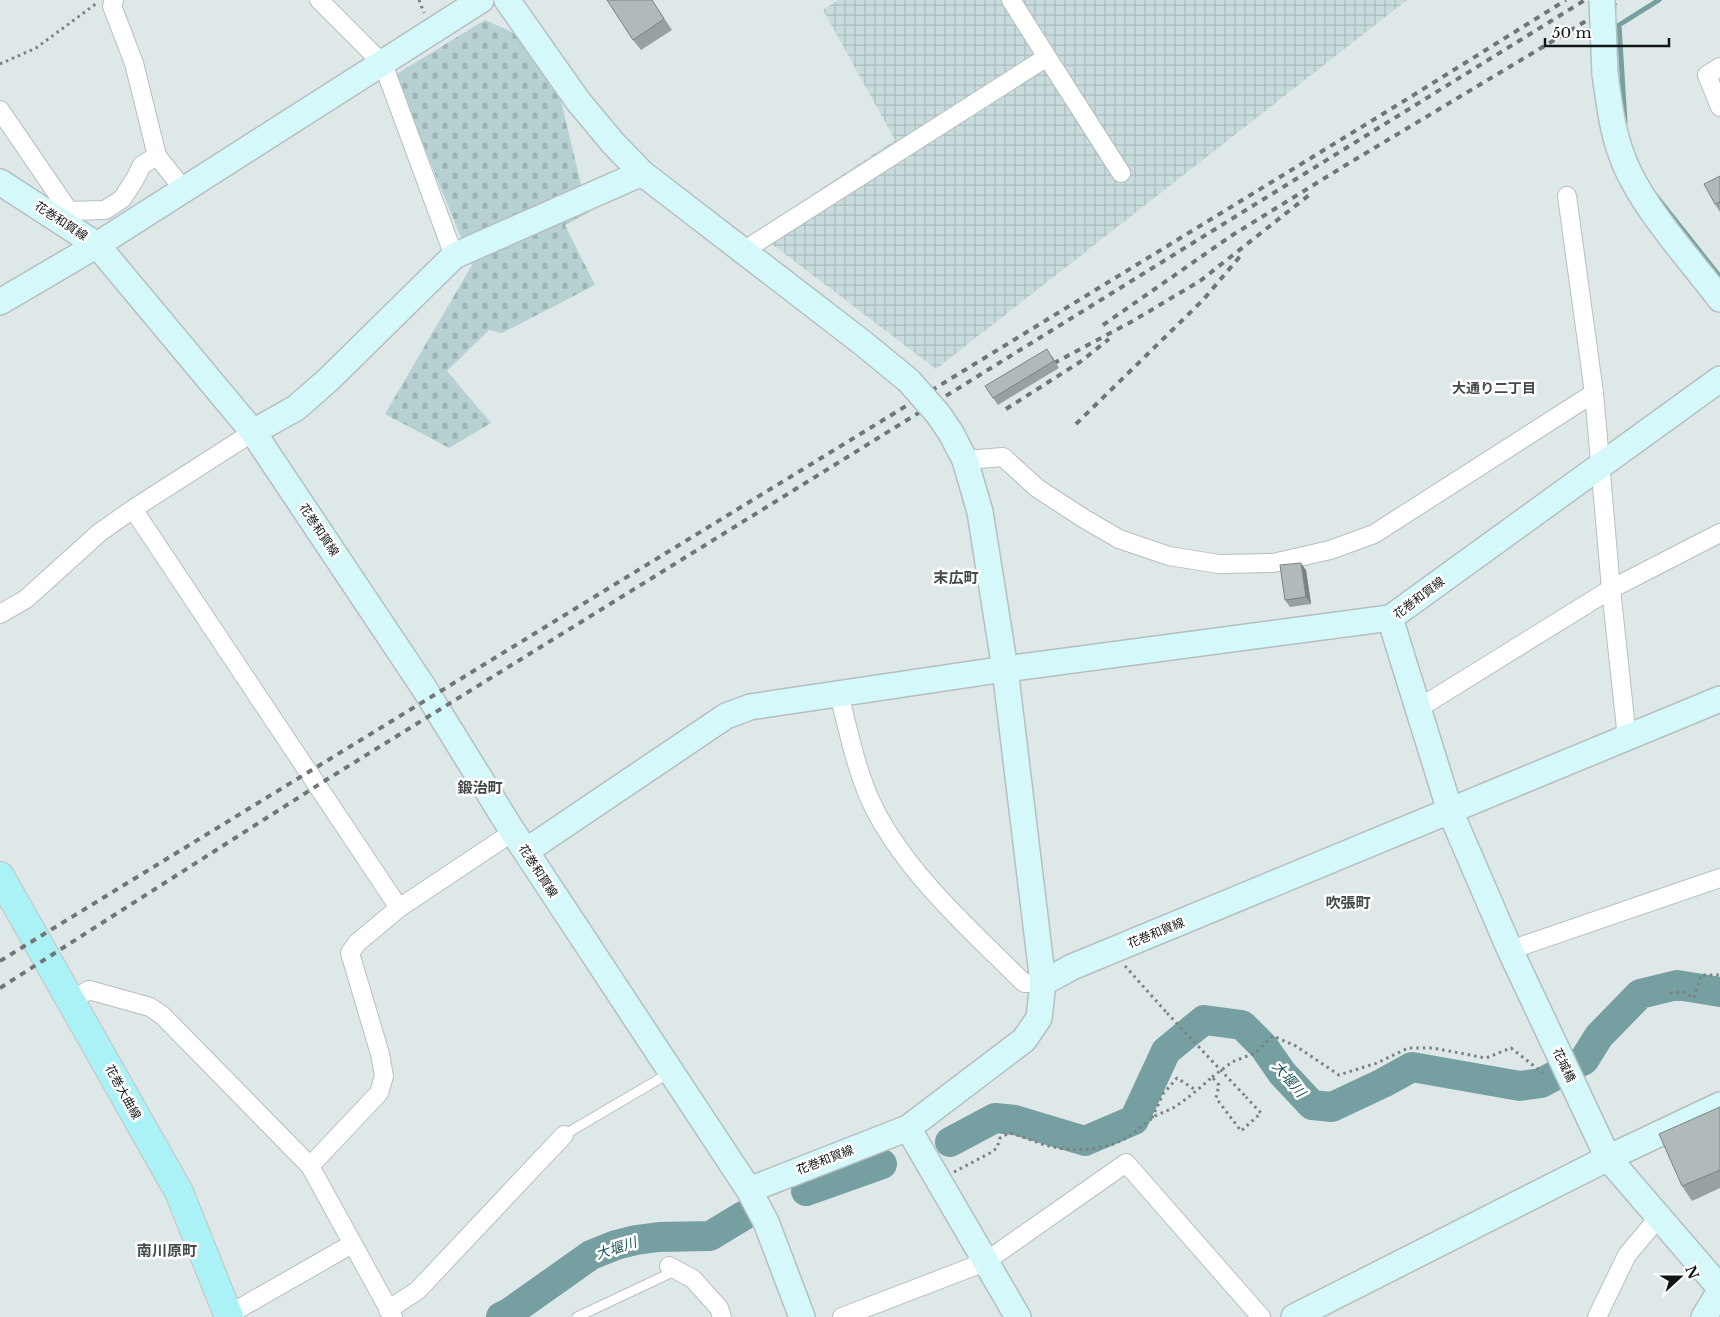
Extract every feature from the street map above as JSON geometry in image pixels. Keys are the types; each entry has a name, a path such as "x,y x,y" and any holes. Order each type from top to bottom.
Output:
{"main road":[{"name":"花巻大曲線","path":"3,890 71,1001 179,1192 228,1316"}],"street":[{"path":"114,0 112,6 134,63 157,156 184,190"},
{"path":"319,0 383,64 454,256"},
{"path":"0,302 97,245 482,0"},
{"path":"507,0 578,101 613,143 642,173 864,344 909,381 938,414 951,433 965,460 980,512 1005,670 1043,983 1024,983 938,896 904,856 875,811 863,782 839,694"},
{"path":"1011,0 1121,172"},
{"path":"1602,0 1605,74 1611,117 1622,157 1645,199 1720,299"},
{"path":"743,251 1047,57"},
{"path":"1720,67 1707,75 1720,107"},
{"path":"0,110 69,211 105,210 122,199 142,166 157,156"},
{"path":"0,614 26,599 99,533 133,509 254,432 296,408 329,379 454,256 642,173"},
{"name":"花巻和賀線","path":"0,182 97,245 254,432 424,688 520,842 748,1190 908,1128 1024,1040 1039,1018 1043,983 1072,967 1450,812 1390,618 1720,379"},
{"path":"1567,196 1594,393 1611,589 1627,738"},
{"path":"965,460 1003,457 1037,488 1083,518 1119,539 1169,556 1219,564 1274,563 1330,550 1374,534 1594,393"},
{"path":"133,509 399,908"},
{"path":"1419,708 1611,589 1720,533"},
{"path":"310,1166 379,1093 384,1076 380,1054 350,953 357,943 399,908 520,842 726,716 750,707 1005,670 1390,618"},
{"path":"1450,812 1720,699"},
{"name":"花城橋","path":"1450,812 1510,950 1608,1158 1720,1290"},
{"path":"1510,950 1720,878"},
{"path":"71,1001 89,990 150,1007 162,1015 310,1166 390,1314 418,1290 564,1135"},
{"path":"1294,1317 1608,1158 1720,1105"},
{"path":"908,1128 1018,1317"},
{"path":"842,1317 985,1262 1126,1162 1261,1317"},
{"path":"748,1190 766,1222 802,1317"},
{"path":"1597,1317 1627,1255 1658,1218"},
{"path":"228,1316 352,1244"},
{"path":"673,1268 693,1279 719,1308 722,1317"},
{"path":"1704,1317 1720,1290"}],"lane":[{"path":"564,1135 671,1072"},
{"path":"577,1317 673,1268"}],"path":[{"path":"0,64 36,48 101,0"},
{"path":"419,0 426,18"},
{"path":"1112,951 1261,1113 1240,1131 1216,1098 1219,1085 1212,1077"},
{"path":"1670,993 1684,992 1694,998 1701,975 1720,974"},
{"path":"953,1172 990,1153 997,1148 1000,1138 1009,1133 1053,1147 1094,1148 1112,1145 1130,1136 1152,1118 1172,1108 1197,1091 1232,1062 1255,1053 1273,1036 1296,1046 1339,1075 1377,1062 1408,1048 1433,1048 1486,1058 1511,1048 1543,1073"},
{"path":"1152,1118 1163,1094 1177,1078 1197,1091"}],"shaded area":[{"path":"838,0 1407,0 936,369 756,232 895,140 823,10"}],"green space":[{"path":"485,20 518,35 559,93 588,213 565,225 595,285 502,333 489,330 447,371 491,423 449,448 385,414 472,265 395,75"}],"building":[{"path":"607,0 652,0 664,19 633,40"},
{"path":"1720,176 1720,202 1715,204 1704,184"},
{"path":"1047,349 1054,361 993,398 985,386"},
{"path":"1301,563 1306,597 1285,600 1280,565"},
{"path":"1720,1107 1720,1170 1682,1186 1659,1134"}],"waterway":[{"path":"1625,122 1619,25 1659,0"},
{"path":"1656,196 1720,277"},
{"name":"大堰川","path":"950,1142 995,1118 1015,1120 1085,1141 1134,1120 1166,1051 1204,1020 1242,1025 1264,1047 1282,1073 1312,1105 1332,1107 1412,1067 1520,1086 1541,1083 1584,1060 1599,1036 1640,994 1677,985 1720,992"},
{"name":"大堰川","path":"806,1191 882,1164"},
{"name":"大堰川","path":"501,1317 591,1255 616,1245 636,1240 659,1237 710,1236 743,1216"}],"railway":[{"path":"0,961 1566,0"},
{"path":"0,988 326,780 1585,0"},
{"path":"1103,325 1231,236 1621,0"},
{"path":"1043,369 1131,322 1200,281 1313,192"},
{"path":"1076,424 1203,300 1242,254"},
{"path":"1006,409 1080,362 1109,339"}],"district":[{"name":"大通り二丁目","path":"1494,388"},
{"name":"末広町","path":"956,578"},
{"name":"鍛治町","path":"480,788"},
{"name":"吹張町","path":"1348,903"},
{"name":"南川原町","path":"167,1251"}]}
